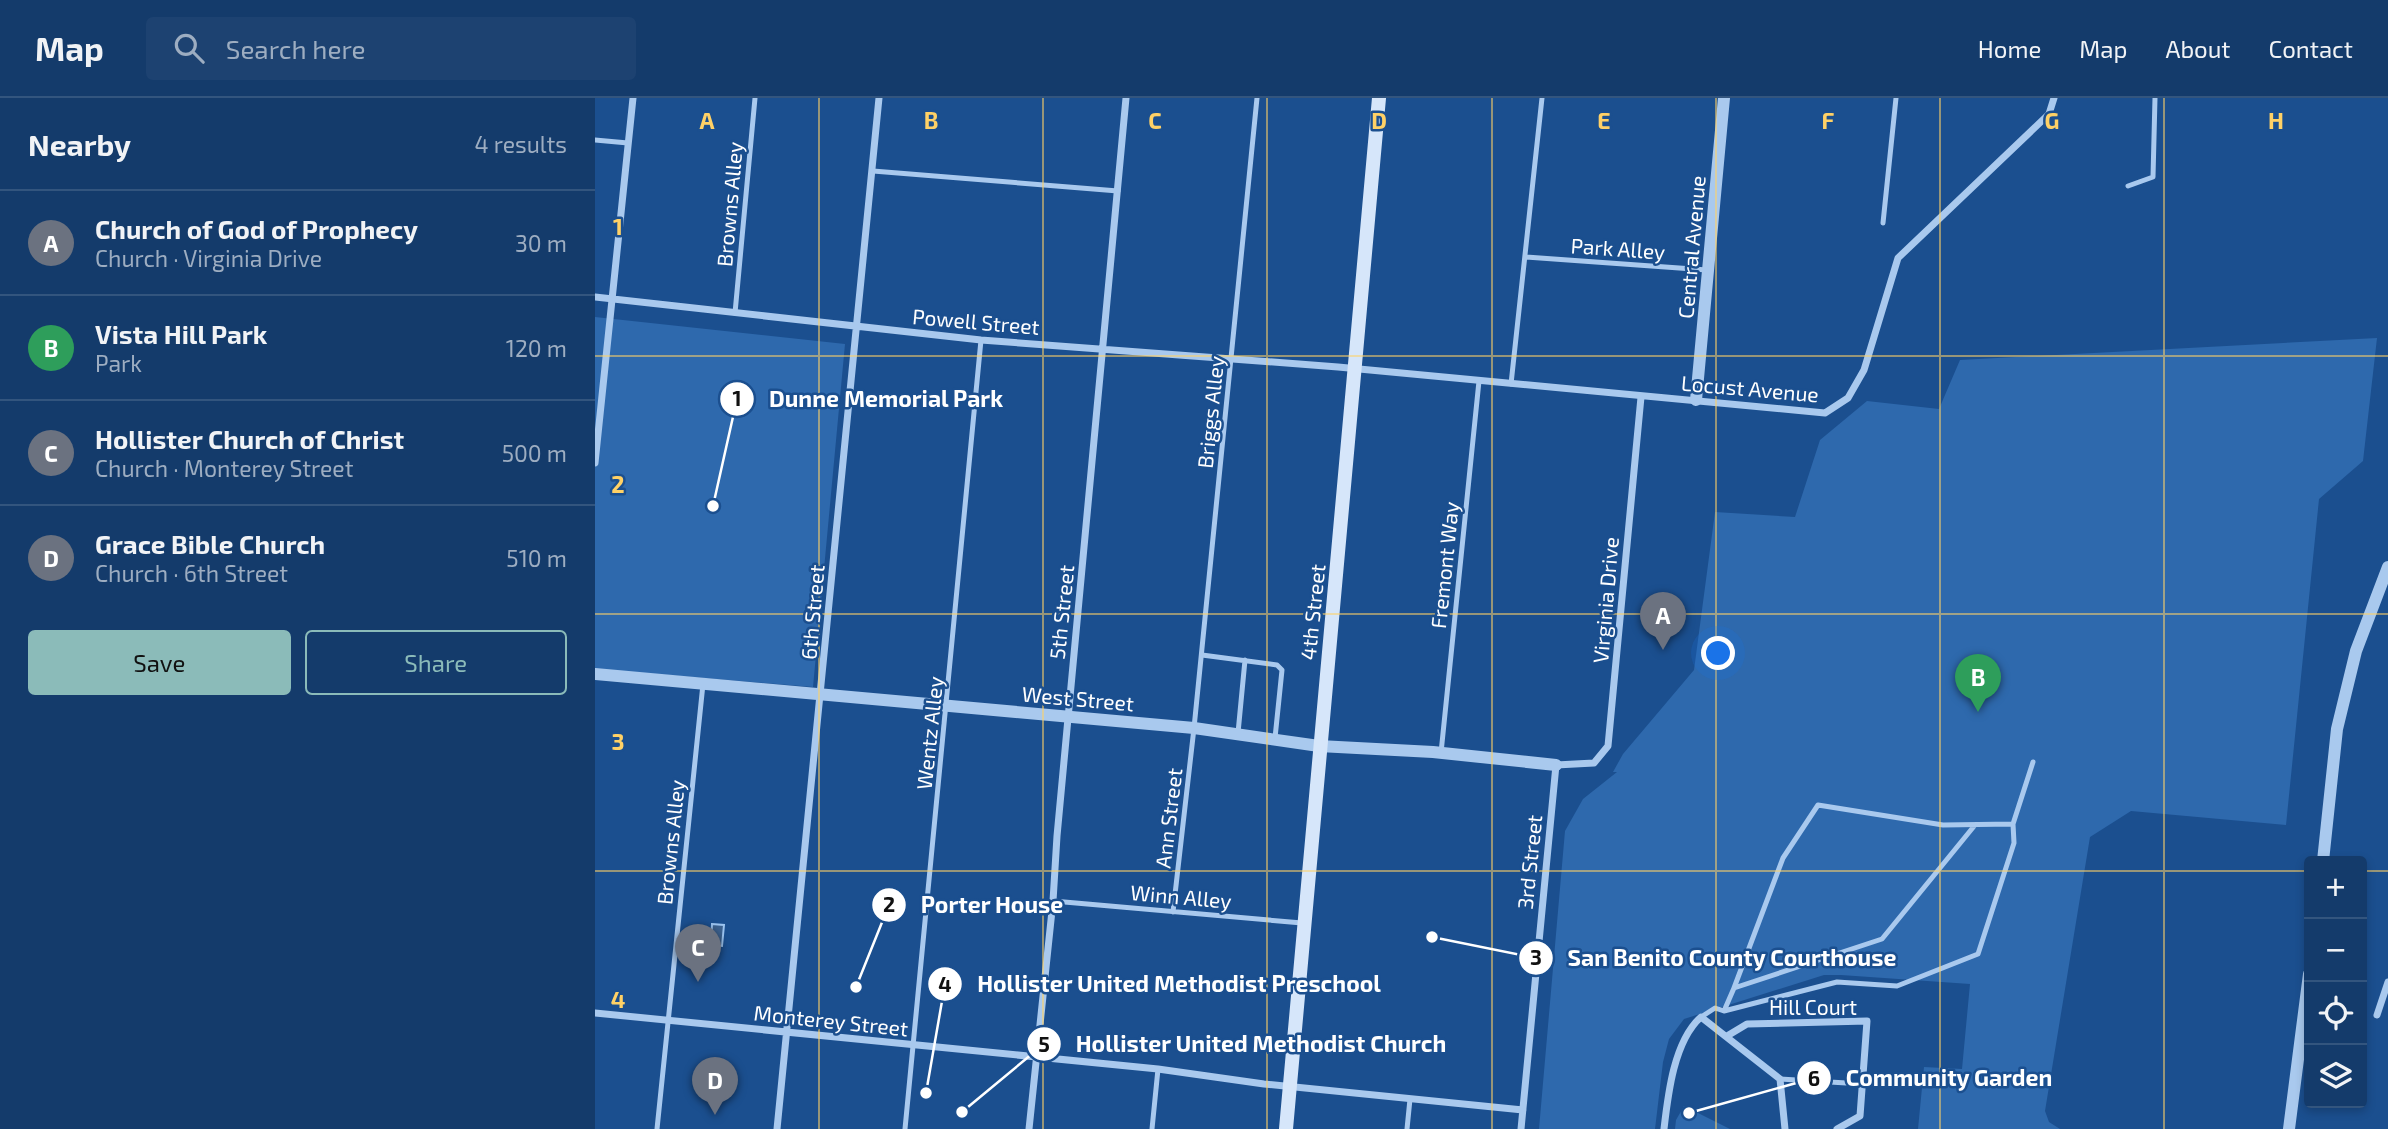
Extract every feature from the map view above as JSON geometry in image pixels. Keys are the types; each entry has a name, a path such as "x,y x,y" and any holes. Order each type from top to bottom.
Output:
{"main road":[{"name":"4th Street","path":"1286,1129 1380,98"}],"street":[{"path":"595,463 633,98"},
{"name":"6th Street","path":"777,1129 859,327 879,98"},
{"name":"5th Street","path":"1029,1129 1053,901 1126,98"},
{"name":"Central Avenue","path":"1696,400 1724,98"},
{"name":"Locust Avenue","path":"1355,370 1825,413 1848,398 1864,370 1898,258 2049,114 2054,98"},
{"name":"Powell Street","path":"595,298 981,340 1355,370"},
{"name":"Virginia Drive","path":"1556,765 1594,763 1608,746 1641,397"},
{"path":"2324,856 2337,729 2356,651 2388,567"},
{"name":"West Street","path":"595,674 821,697 1194,728 1319,746 1441,753 1556,765"},
{"name":"3rd Street","path":"1521,1129 1556,765"},
{"path":"2289,1129 2308,982"},
{"path":"2377,1015 2388,982"},
{"name":"Monterey Street","path":"595,1013 1035,1056 1290,1087 1523,1110"},
{"path":"1664,1129 1670,1079 1691,1027 1701,1017 1780,1079 1785,1129"},
{"name":"Hill Court","path":"1727,1036 1747,1024 1867,1021 1860,1116 1837,1129"}],"lane":[{"name":"Browns Alley","path":"735,313 755,98"},
{"name":"Briggs Alley","path":"1194,728 1257,98"},
{"path":"1511,384 1542,98"},
{"path":"1883,223 1896,98"},
{"path":"2128,186 2153,177 2155,98"},
{"path":"595,140 628,143"},
{"path":"873,171 1118,191"},
{"name":"Park Alley","path":"1526,257 1707,270"},
{"name":"Wentz Alley","path":"905,1129 981,340"},
{"name":"Fremont Way","path":"1441,753 1479,381"},
{"path":"1202,655 1245,660 1277,666 1282,670 1275,741"},
{"path":"1238,736 1245,660"},
{"name":"Browns Alley","path":"657,1129 703,684"},
{"name":"Ann Street","path":"1173,912 1194,728"},
{"path":"1701,1017 1715,1008 1724,1011 1837,982 1897,986 1978,954 2014,843 2013,824 2033,762"},
{"path":"1724,1011 1783,858 1818,805 1944,825 2013,824"},
{"path":"1734,988 1882,939 1975,825"},
{"name":"Winn Alley","path":"1053,901 1305,923"},
{"path":"1152,1129 1158,1069"},
{"path":"1780,1079 1863,1084"},
{"path":"1407,1129 1410,1100"}],"shaded area":[{"path":"595,317 845,344 813,687 595,669"},
{"path":"2377,338 2363,461 2319,499 2286,825 2131,811 2090,837 2045,1111 2049,1122 2060,1129 1918,1129 1924,1067 1962,1069 1970,984 1824,975 1684,1019 1669,1039 1663,1062 1655,1129 1539,1129 1565,831 1583,799 1617,772 1613,772 1623,754 1694,670 1715,512 1795,517 1820,440 1867,401 1939,409 1960,360"},
{"path":"712,924 724,925 722,946 711,945"},
{"path":"1684,1106 1730,1129 1675,1129 1676,1120"}],"place":[{"name":"Dunne Memorial Park","path":"713,506"},
{"name":"Church of God of Prophecy","path":"1663,650"},
{"name":"Vista Hill Park","path":"1978,712"},
{"name":"San Benito County Courthouse","path":"1432,937"},
{"name":"Hollister Church of Christ","path":"698,982"},
{"name":"Porter House","path":"856,987"},
{"name":"Hollister United Methodist Preschool","path":"926,1093"},
{"name":"Hollister United Methodist Church","path":"962,1112"},
{"name":"Community Garden","path":"1689,1113"},
{"name":"Grace Bible Church","path":"715,1115"}]}
